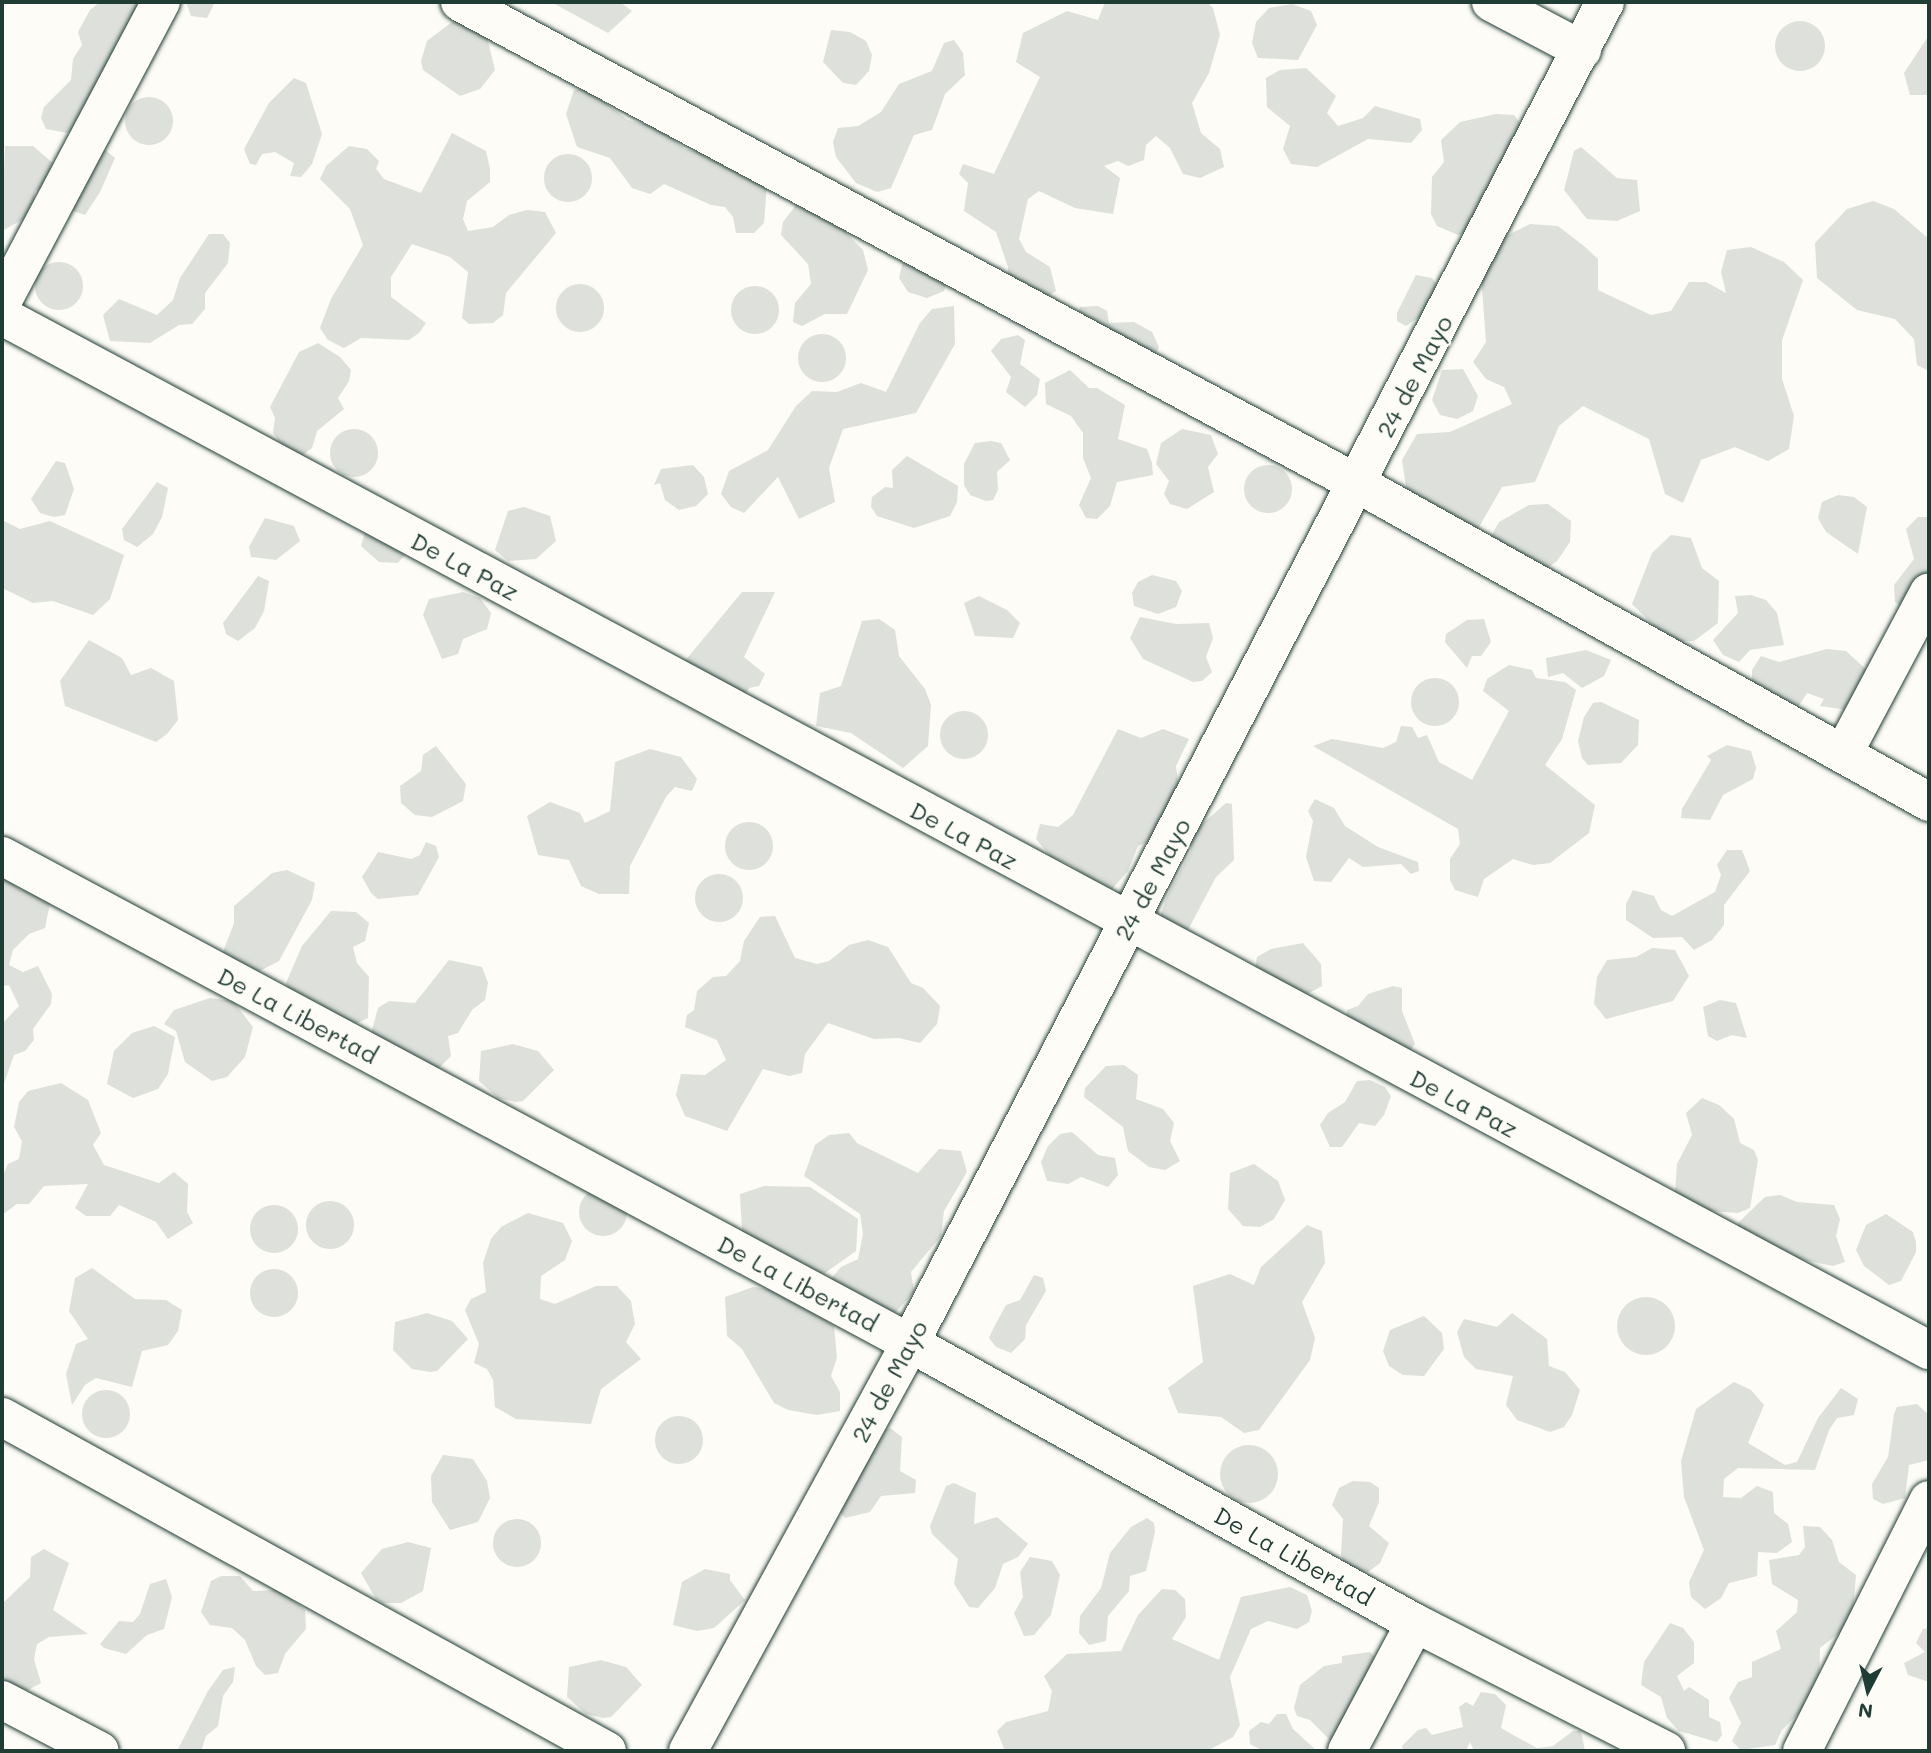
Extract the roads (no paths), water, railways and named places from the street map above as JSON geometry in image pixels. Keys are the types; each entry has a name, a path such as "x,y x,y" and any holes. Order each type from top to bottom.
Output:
{"street":[{"path":"2,302 161,2"},
{"path":"460,2 1358,484 1929,802"},
{"path":"1491,2 1582,50"},
{"name":"24 de Mayo","path":"688,1751 910,1343 1358,484 1605,2"},
{"name":"De La Paz","path":"2,316 1128,924 1929,1350"},
{"path":"1843,754 1929,592"},
{"name":"De La Libertad","path":"2,856 910,1343 1415,1623 1666,1751"},
{"path":"2,1417 607,1751"},
{"path":"1802,1751 1929,1500"},
{"path":"1347,1751 1415,1623"},
{"path":"2,1700 100,1751"}]}
